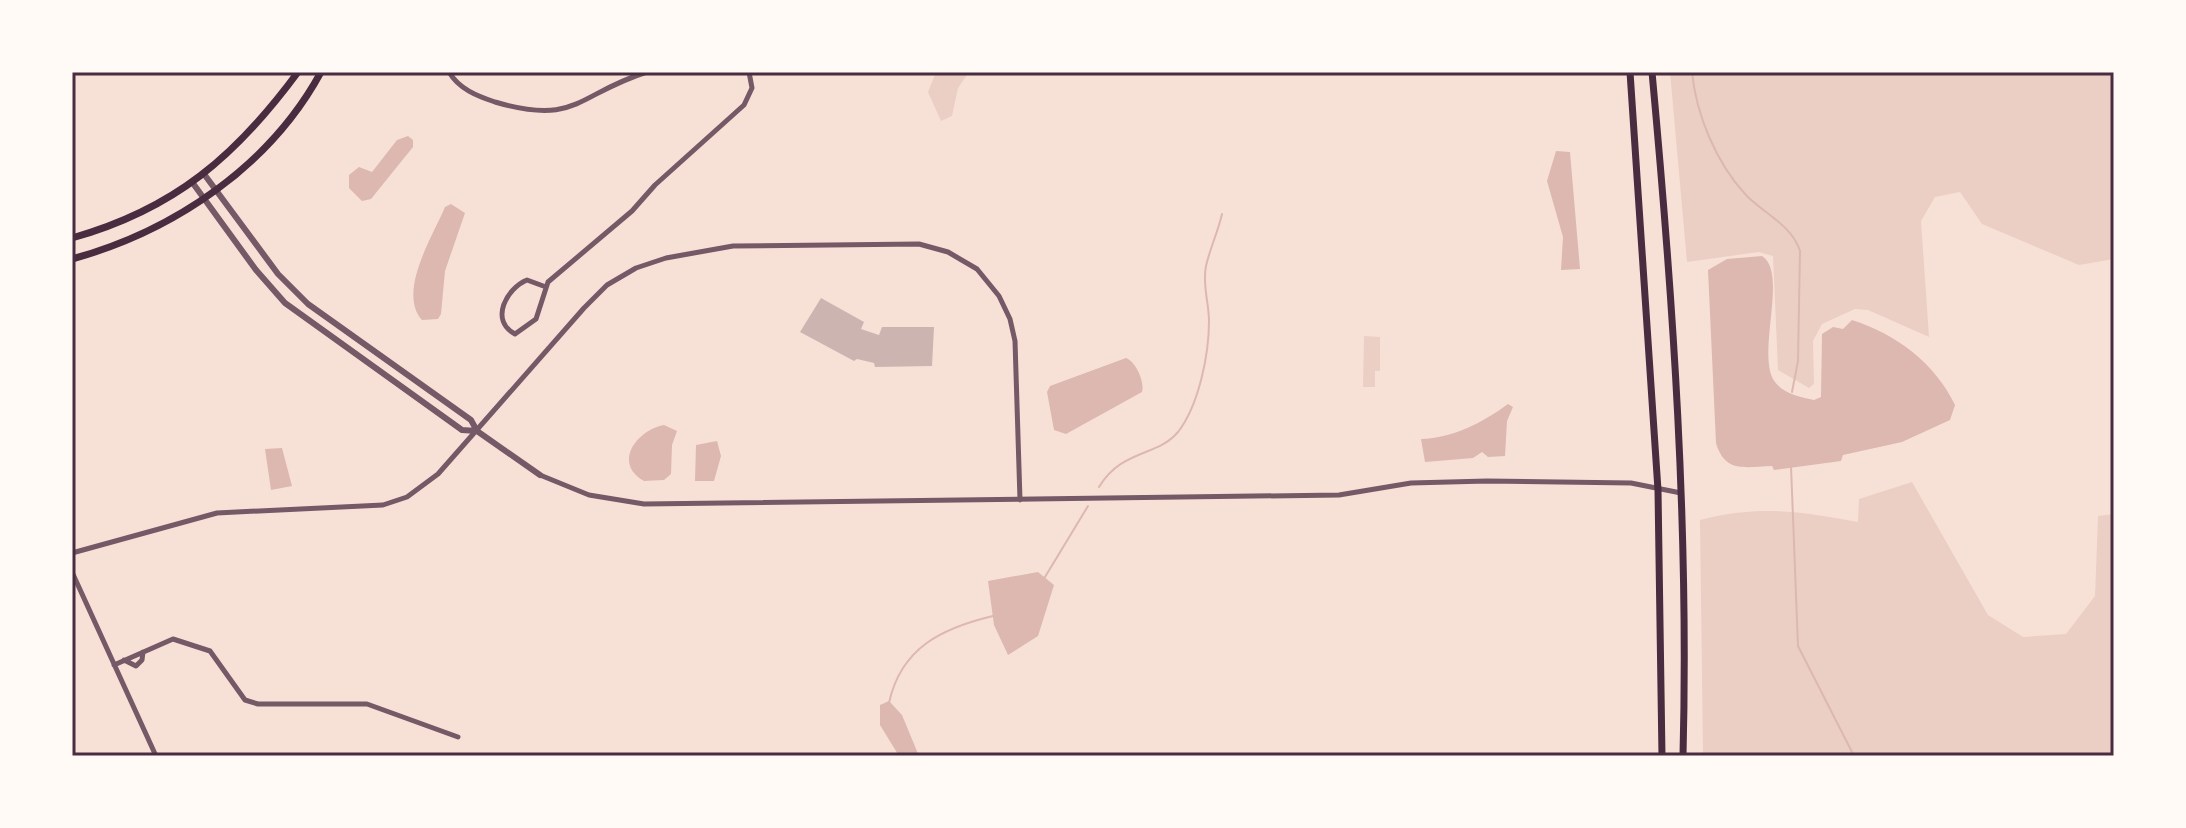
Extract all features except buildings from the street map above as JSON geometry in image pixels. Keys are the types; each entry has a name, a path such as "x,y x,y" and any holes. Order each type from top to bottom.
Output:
{"main road":[{"path":"72,238 135,215 204,174 261,122 298,72"},
{"path":"72,259 143,234 216,190 273,139 321,72"},
{"path":"1630,72 1658,490 1662,756"},
{"path":"1652,72 1665,209 1681,493 1683,756"}],"street":[{"path":"449,72 475,96 528,112 558,112 584,103 619,81 647,72"},
{"path":"546,287 527,280 516,285 504,300 502,319 507,330 515,334 536,319 546,287 744,105 752,88 749,72"},
{"path":"204,174 278,274 308,304 471,420 477,431 540,475 589,495 644,504 1020,500 1339,495 1411,483 1487,481 1631,483 1681,493"},
{"path":"192,182 271,289 297,313 462,430 477,431"},
{"path":"72,553 217,513 367,507 395,501 438,474 597,294 636,268 666,258 733,246 919,244 948,252 977,269 999,296 1010,319 1015,341 1020,500"},
{"path":"72,572 156,756"},
{"path":"114,665 173,639 210,651 245,700 258,704 367,704 458,737"},
{"path":"124,660 136,666 142,660 143,652"}],"shaded area":[{"path":"936,72 969,72 958,88 952,116 941,121 928,92"},
{"path":"1670,72 2114,72 2114,259 2079,265 1982,224 1960,192 1935,197 1921,221 1929,337 1868,310 1855,309 1822,324 1813,341 1814,384 1809,388 1778,370 1773,256 1759,252 1687,262"},
{"path":"408,136 413,140 413,147 371,199 362,201 349,188 349,175 359,167 372,172 397,140"},
{"path":"1556,151 1570,152 1580,269 1561,270 1563,237 1547,181"},
{"path":"451,204 465,213 445,271 441,314 438,319 422,320 415,308 415,280 445,207"},
{"path":"1762,256 1769,265 1773,279 1768,354 1770,370 1779,386 1804,398 1814,400 1821,397 1822,334 1833,327 1843,329 1852,320 1884,333 1925,363 1955,405 1950,420 1902,442 1843,455 1841,461 1774,470 1772,466 1730,464 1716,443 1708,270 1727,259"},
{"path":"1364,336 1380,337 1380,371 1375,371 1375,387 1363,387"},
{"path":"1126,358 1139,373 1142,392 1066,434 1054,430 1047,392 1050,386"},
{"path":"1508,404 1513,407 1507,421 1505,456 1488,457 1482,452 1473,458 1425,462 1421,439 1444,436 1467,428"},
{"path":"664,425 677,431 672,445 671,474 664,480 644,481 630,465 632,448 645,433"},
{"path":"717,441 721,456 714,481 695,481 696,445"},
{"path":"282,448 292,486 271,490 265,449"},
{"path":"1912,482 1988,615 2023,637 2066,634 2095,596 2098,516 2114,514 2114,756 1703,756 1700,520 1741,512 1779,511 1858,522 1859,499"},
{"path":"1038,572 1054,585 1038,636 1008,655 994,625 988,581"},
{"path":"889,701 902,715 919,756 899,756 880,725 880,705"}],"waterway":[{"path":"1692,72 1703,121 1725,168 1746,195 1791,234 1800,251 1798,361 1792,392"},
{"path":"1099,487 1118,466 1170,440 1192,408 1207,348 1206,266 1222,214"},
{"path":"1791,466 1798,646 1854,756"},
{"path":"1045,577 1088,506"},
{"path":"889,703 903,667 927,643 957,627 993,616"}]}
